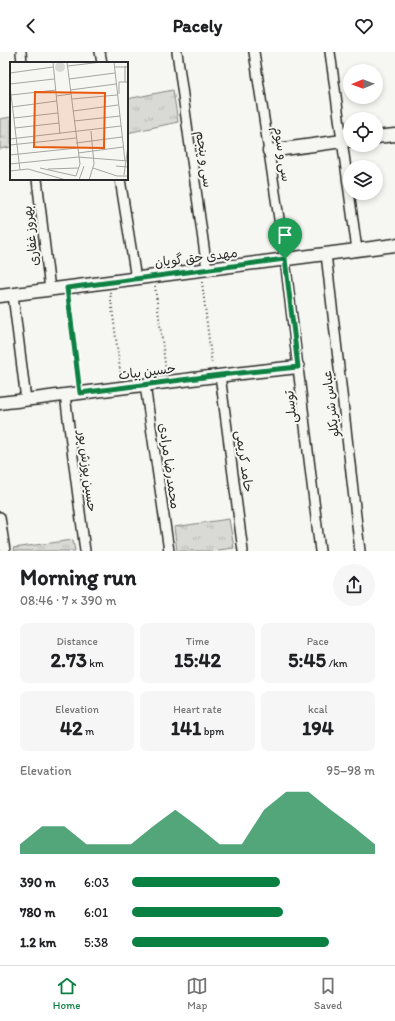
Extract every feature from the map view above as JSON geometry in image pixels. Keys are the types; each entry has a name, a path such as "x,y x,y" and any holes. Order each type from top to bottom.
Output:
{"street":[{"path":"21,52 22,62"},
{"path":"100,52 102,62"},
{"name":"سی و پنجم","path":"177,52 203,270"},
{"name":"سی و سوم","path":"254,52 285,259"},
{"path":"330,52 343,124"},
{"path":"383,136 395,135"},
{"path":"269,150 343,140"},
{"path":"347,152 357,250"},
{"name":"بهروز غفاری","path":"37,180 50,290"},
{"path":"120,180 136,279"},
{"name":"مهدی حق گویان","path":"0,296 395,245"},
{"name":"عباس شریکلو","path":"326,254 360,551"},
{"name":"توسلی","path":"285,259 320,551"},
{"path":"13,295 26,400"},
{"name":"حسین بیات","path":"0,403 216,375 298,367"},
{"name":"حامد کریمی","path":"216,375 243,551"},
{"name":"محمدرضا مرادی","path":"146,385 169,551"},
{"name":"حسین پوزش پور","path":"65,395 86,551"},
{"path":"0,517 5,551"}],"path":[{"path":"203,270 216,375"},
{"path":"154,276 168,382"},
{"path":"109,282 122,388"},
{"path":"67,288 80,393"}],"green space":[{"path":"173,90 178,122 128,133 128,99"},
{"path":"10,117 10,147 0,149 0,119"},
{"path":"229,519 234,548 211,551 177,551 174,527"},
{"path":"73,540 75,551 14,551 13,548"}],"route":[{"path":"285,259 298,367 220,375 80,393 67,288 285,259"}]}
